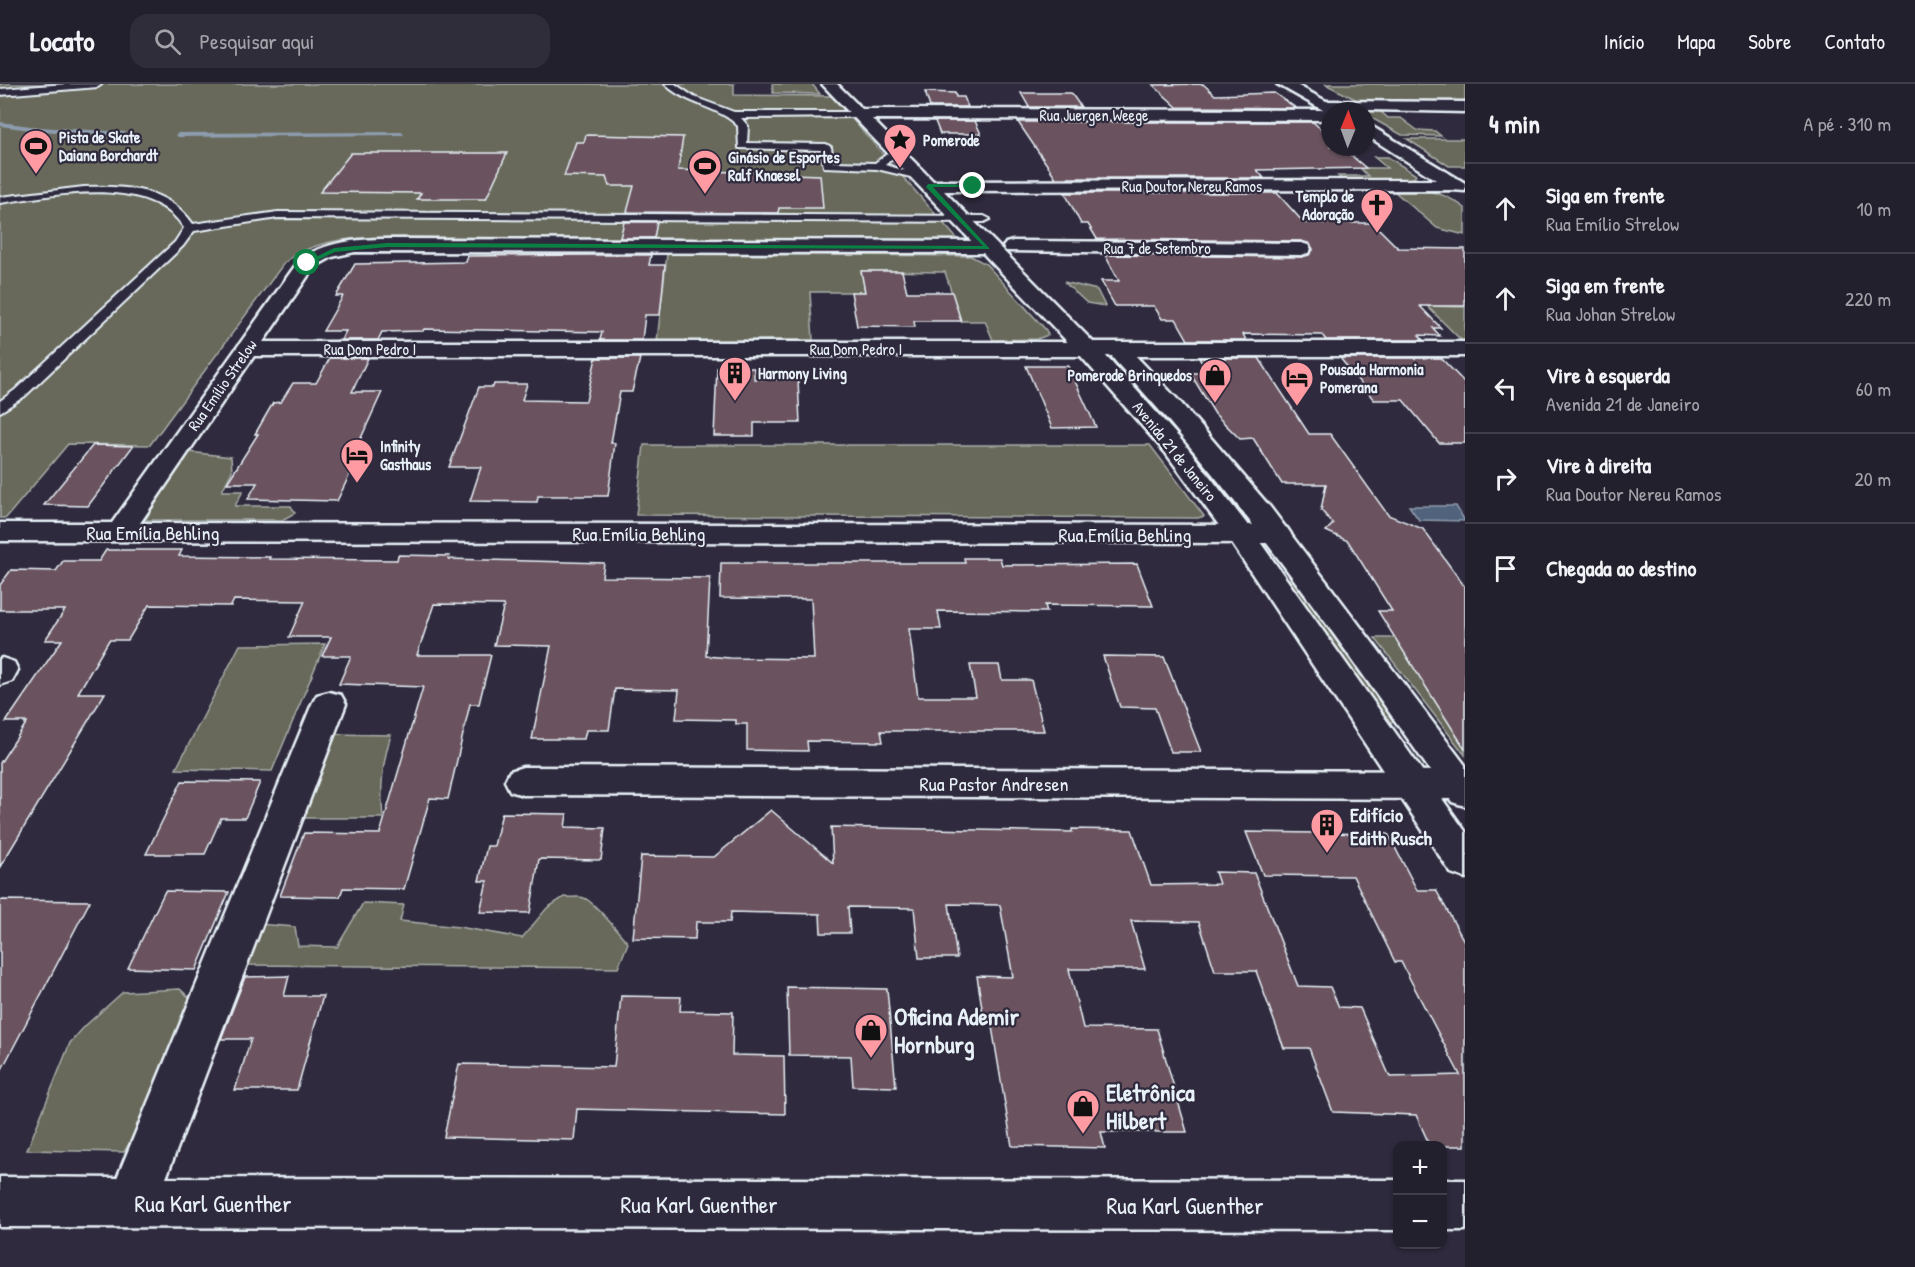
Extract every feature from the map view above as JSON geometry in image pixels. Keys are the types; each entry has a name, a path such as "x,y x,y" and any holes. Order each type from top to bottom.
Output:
{"street":[{"name":"Avenida 21 de Janeiro","path":"829,84 988,247 1101,343 1205,445 1277,534 1463,787"},
{"path":"848,84 1031,265"},
{"path":"1284,84 1321,105"},
{"name":"Rua Juergen Weege","path":"1375,110 1465,107"},
{"name":"Rua Juergen Weege","path":"859,114 1321,111"},
{"path":"1375,134 1461,188"},
{"name":"Rua Doutor Nereu Ramos","path":"923,181 951,186 1461,188"},
{"name":"Rua 7 de Setembro","path":"334,250 387,245 1301,249"},
{"name":"Rua Emílio Strelow","path":"120,532 307,263 334,250"},
{"name":"Avenida 21 de Janeiro","path":"1101,343 1174,447 1240,534 1465,862"},
{"name":"Rua Dom Pedro I","path":"246,349 1101,343 1465,349"},
{"name":"Rua Emília Behling","path":"0,532 1277,534"},
{"path":"132,1202 329,704"},
{"name":"Rua Pastor Andresen","path":"523,781 1412,784 1463,787"},
{"name":"Rua Karl Guenther","path":"0,1202 1393,1205"},
{"path":"1447,1205 1465,1205"}],"lane":[{"path":"0,92 98,84"},
{"path":"669,84 691,99 732,115 859,114"},
{"path":"732,115 743,126 742,146 826,147 828,165 877,166 923,181"},
{"path":"877,166 895,151"},
{"path":"0,200 38,194 92,190 139,194 164,201 190,228"},
{"path":"0,408 20,393 179,244 190,228 278,215 984,219"}],"green space":[{"path":"0,84 734,84 734,95 832,96 959,241 397,237 329,242 298,254 284,263 150,445 68,444 6,518 0,518"},
{"path":"772,84 812,84 820,94 773,93"},
{"path":"1325,84 1465,84 1465,103 1361,102"},
{"path":"1375,111 1380,111 1388,118 1401,118 1417,130 1435,131 1441,136 1402,135 1375,120"},
{"path":"1407,139 1465,139 1465,166 1449,166"},
{"path":"1374,157 1388,157 1416,175 1414,178 1398,180 1343,180 1338,176 1368,176 1360,168 1387,168"},
{"path":"1394,191 1431,192 1456,202 1465,208 1465,235 1437,228"},
{"path":"667,254 971,256 986,264 1048,335 1037,339 993,340 985,321 961,321 945,272 862,271 865,292 810,292 813,340 657,341"},
{"path":"1064,282 1097,290 1105,306 1087,303"},
{"path":"1427,306 1465,307 1465,342 1463,342"},
{"path":"1132,377 1238,501 1229,501 1188,445 1125,378"},
{"path":"644,445 1150,445 1204,516 1198,518 636,515"},
{"path":"189,452 231,457 232,471 222,491 243,491 235,506 291,506 295,513 282,520 145,520"},
{"path":"1287,579 1298,579 1400,721 1388,722"},
{"path":"1375,638 1458,638 1465,648 1465,755"},
{"path":"325,644 272,771 176,769 240,645"},
{"path":"331,734 391,735 382,776 383,818 299,818"},
{"path":"564,897 582,897 588,900 600,910 628,943 618,968 245,965 258,924 295,927 298,946 337,947 363,903 404,905 400,921 459,927 522,938 547,908"},
{"path":"180,989 192,1000 143,1119 124,1152 27,1150 70,1043 85,1026 123,992"}],"water":[{"path":"1409,506 1456,506 1465,521 1419,520"}],"building":[{"path":"1203,84 1215,95 1274,93 1296,108 1177,107 1153,85"},
{"path":"925,92 955,93 956,97 964,97 968,107 930,107"},
{"path":"1021,93 1071,93 1081,107 1029,107"},
{"path":"935,121 975,121 981,134 940,134"},
{"path":"1018,122 1313,122 1321,129 1321,156 1352,156 1366,168 1257,170 1264,178 1056,178"},
{"path":"586,135 683,137 678,170 820,175 823,208 779,208 778,213 627,212 634,186 609,186 606,177 564,176 576,142 584,142"},
{"path":"351,153 507,153 486,199 417,199 421,193 320,192"},
{"path":"1065,193 1277,193 1304,223 1373,223 1398,248 1465,249 1465,306 1420,306 1441,328 1433,328 1440,336 1419,335 1423,340 1326,340 1322,335 1243,334 1246,340 1188,340 1176,319 1162,319 1154,306 1115,306 1101,281 1119,281 1105,255 1301,257 1309,255 1313,250 1310,244 1301,241 1097,239 1088,224 1081,224"},
{"path":"624,222 657,222 654,238 620,238"},
{"path":"651,255 649,265 665,265 660,315 645,315 642,340 600,340 602,332 424,329 423,331 382,332 378,340 341,340 346,331 323,331 343,296 336,296 355,264 466,262 468,256"},
{"path":"861,271 902,271 907,292 952,292 961,321 914,321 915,327 857,326 851,292 865,292"},
{"path":"330,358 368,358 352,392 382,392 356,449 362,449 337,501 248,499 257,483 227,483 258,434 255,434 273,403 281,402 293,383 316,383"},
{"path":"596,358 640,358 632,392 620,392 611,443 615,443 608,496 538,496 537,502 470,501 481,467 449,467 479,387 493,387 494,384 527,384 522,400 586,401"},
{"path":"1199,358 1259,358 1309,434 1330,434 1388,515 1423,529 1465,587 1465,749 1378,611 1392,611 1348,541 1326,531 1333,524 1321,510 1326,484 1282,484 1253,438 1240,439 1215,414 1190,373 1208,373"},
{"path":"1340,358 1441,358 1465,383 1465,443 1439,443 1403,400 1374,400"},
{"path":"1026,366 1068,366 1096,427 1052,428"},
{"path":"717,368 754,368 754,379 798,380 800,423 754,423 754,436 714,436"},
{"path":"93,445 133,446 88,506 44,505"},
{"path":"106,550 182,550 179,556 270,557 269,559 397,560 398,555 449,556 448,559 604,563 602,577 710,578 706,656 730,658 814,659 811,599 720,598 721,563 965,563 964,558 1000,558 1002,565 1137,564 1153,606 1045,605 1047,612 938,611 941,629 909,629 918,697 976,697 970,665 999,665 1002,680 1031,680 1044,731 881,731 883,742 807,741 808,751 747,750 747,724 736,724 736,720 676,719 679,690 615,689 609,730 586,730 584,739 532,739 551,646 494,645 504,605 434,604 417,655 491,655 479,704 470,704 448,799 430,798 404,889 343,888 340,897 280,896 304,833 380,834 423,687 339,684 351,656 322,656 331,637 289,637 305,601 234,600 231,606 149,605 128,640 109,640 78,693 105,693 0,867 0,763 27,722 6,722 62,640 45,640 65,610 0,610 0,585 11,570 56,571 63,561 99,561"},
{"path":"1103,656 1164,657 1201,752 1171,752 1155,708 1120,707"},
{"path":"182,781 260,782 245,818 221,818 205,854 146,854"},
{"path":"771,810 833,863 831,827 1072,832 1072,829 1132,830 1151,885 1219,884 1215,872 1254,873 1298,986 1330,987 1339,1007 1360,1008 1390,1077 1460,1075 1401,962 1395,962 1353,876 1263,875 1246,832 1388,834 1417,890 1436,890 1465,943 1465,1146 1447,1146 1447,1141 1428,1141 1416,1115 1333,1112 1309,1048 1284,1048 1256,971 1215,971 1199,922 1131,921 1145,969 1069,969 1083,1028 1157,1029 1187,1132 1101,1132 1105,1148 1012,1146 990,1015 983,1014 977,976 1013,977 1000,905 949,904 957,958 919,958 914,908 848,907 850,933 821,933 820,914 731,912 730,922 696,922 695,939 633,938 641,856 714,857"},
{"path":"502,813 567,814 565,827 605,828 601,860 539,859 530,913 480,912 487,881 479,881 487,846 494,846"},
{"path":"165,891 229,892 196,970 128,968"},
{"path":"0,900 90,901 0,1073"},
{"path":"289,976 284,996 323,996 297,1090 235,1090 251,1039 221,1039 245,977"},
{"path":"787,987 887,989 896,1087 853,1086 851,1056 789,1055"},
{"path":"621,996 681,997 680,1011 733,1012 732,1055 784,1056 785,1114 577,1109 574,1140 444,1137 459,1064 614,1067"}],"waterway":[{"path":"0,124 38,129 125,134"},
{"path":"178,135 402,134"}],"place":[{"name":"Pomerode","path":"900,169"},
{"name":"Pista de Skate Daiana Borchardt","path":"36,175"},
{"name":"Ginásio de Esportes Ralf Knaesel","path":"705,195"},
{"name":"Templo de Adoração","path":"1377,234"},
{"name":"Harmony Living","path":"735,402"},
{"name":"Pomerode Brinquedos","path":"1215,404"},
{"name":"Pousada Harmonia Pomerana","path":"1297,407"},
{"name":"Infinity Gasthaus","path":"357,484"},
{"name":"Edifício Edith Rusch","path":"1327,854"},
{"name":"Oficina Ademir Hornburg","path":"871,1059"},
{"name":"Eletrônica Hilbert","path":"1083,1135"}],"route":[{"path":"307,263 334,250 368,245 988,247 928,186 973,186"}]}
